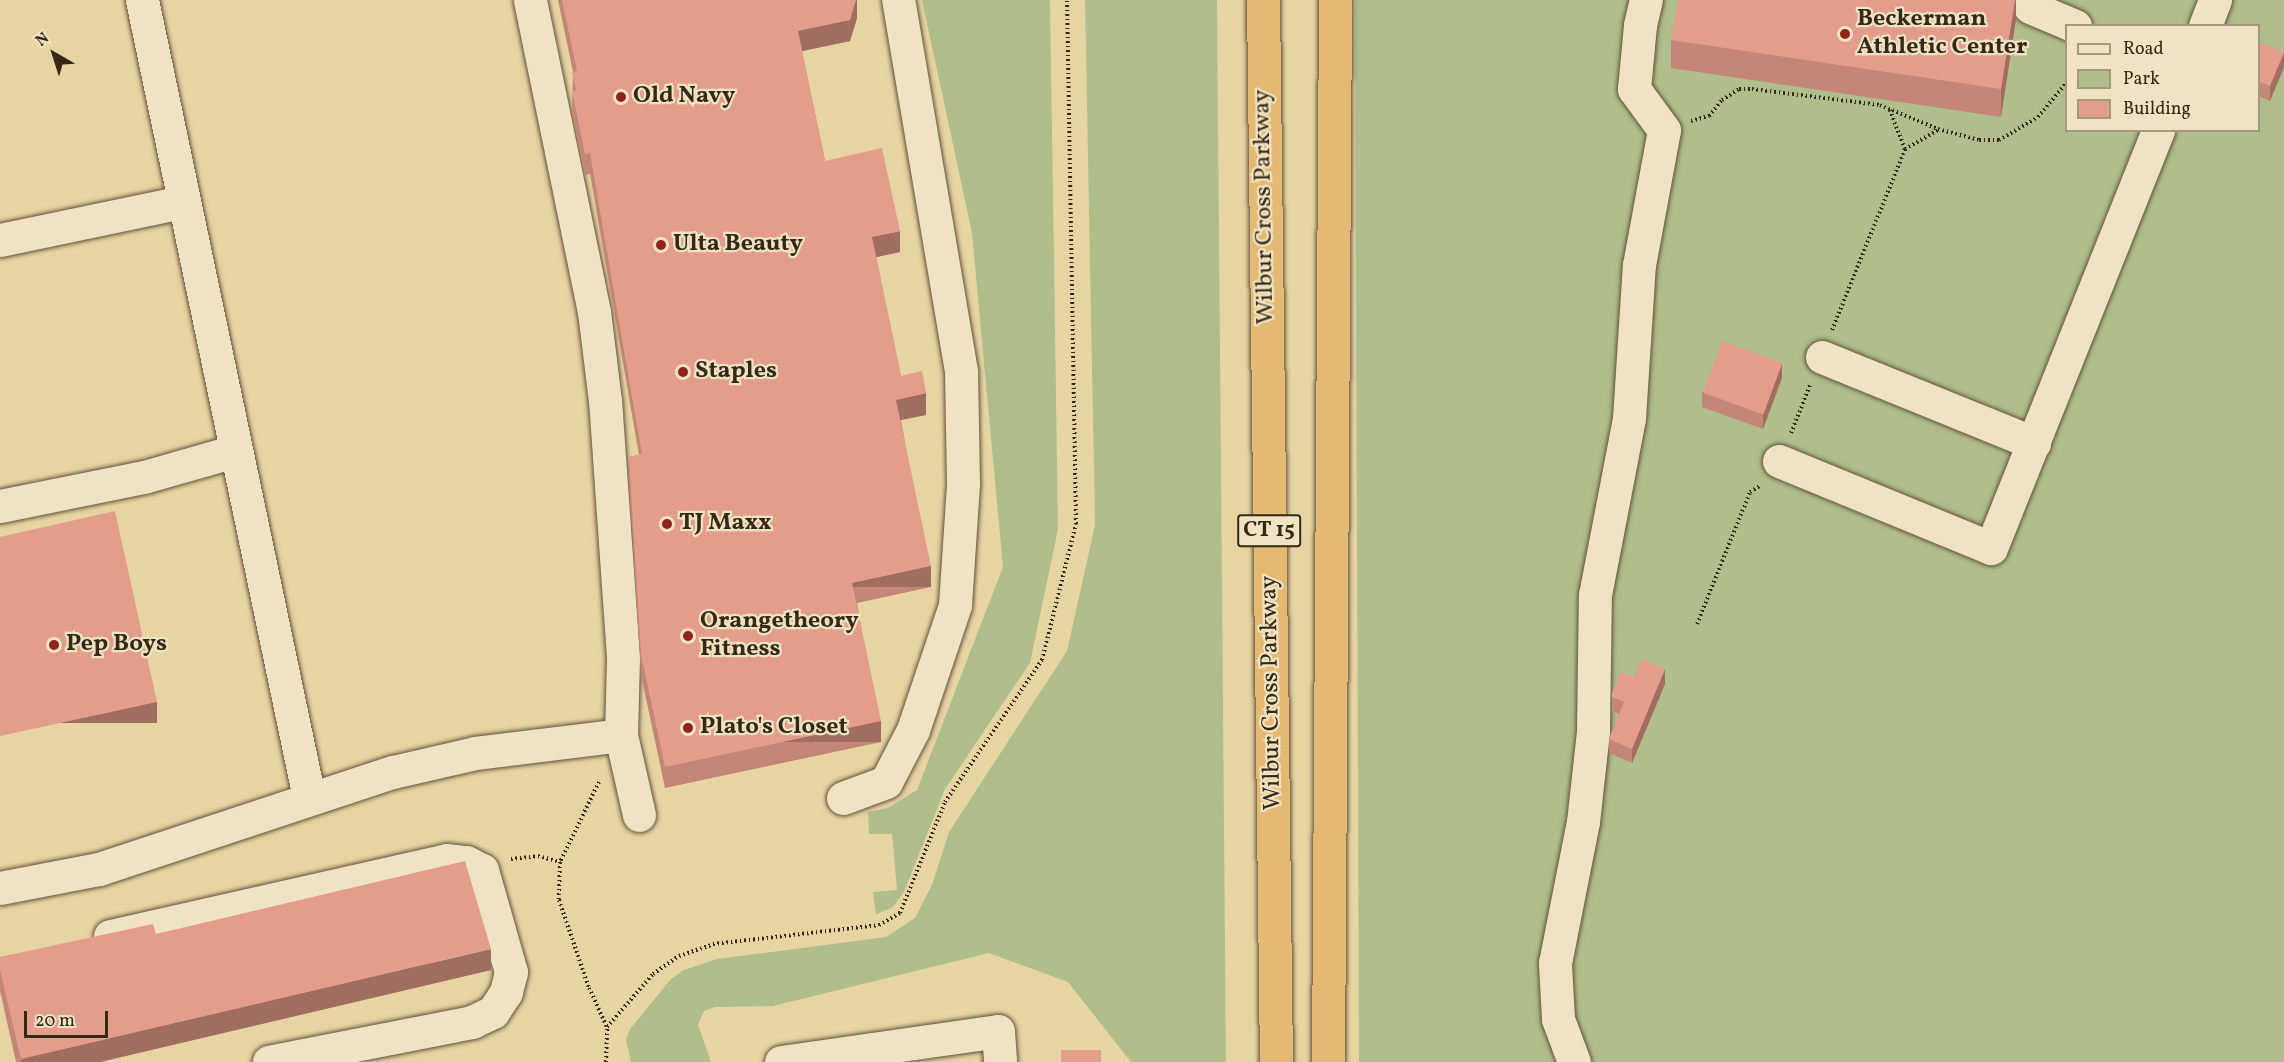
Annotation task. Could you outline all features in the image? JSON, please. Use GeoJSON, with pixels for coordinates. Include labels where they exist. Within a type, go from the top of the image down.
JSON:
{"type":"FeatureCollection","features":[{"type":"Feature","properties":{"kind":"highway","name":"Wilbur Cross Parkway"},"geometry":{"type":"LineString","coordinates":[[1263,0],[1276,1062]]}},
{"type":"Feature","properties":{"kind":"highway","name":"CT 15"},"geometry":{"type":"LineString","coordinates":[[1328,1062],[1335,0]]}},
{"type":"Feature","properties":{"kind":"lane"},"geometry":{"type":"LineString","coordinates":[[142,0],[182,202],[309,798]]}},
{"type":"Feature","properties":{"kind":"lane"},"geometry":{"type":"LineString","coordinates":[[530,0],[599,356],[610,447],[622,657],[621,735],[639,815]]}},
{"type":"Feature","properties":{"kind":"lane"},"geometry":{"type":"LineString","coordinates":[[843,798],[886,782],[913,730],[955,605],[963,483],[962,371],[898,0]]}},
{"type":"Feature","properties":{"kind":"lane"},"geometry":{"type":"LineString","coordinates":[[1574,1062],[1558,1019],[1555,963],[1583,822],[1593,731],[1595,595],[1629,418],[1639,265],[1664,130],[1634,89],[1640,25],[1646,0]]}},
{"type":"Feature","properties":{"kind":"lane"},"geometry":{"type":"LineString","coordinates":[[2206,24],[2215,0]]}},
{"type":"Feature","properties":{"kind":"lane"},"geometry":{"type":"LineString","coordinates":[[2030,8],[2070,24]]}},
{"type":"Feature","properties":{"kind":"lane"},"geometry":{"type":"LineString","coordinates":[[1779,461],[1991,548],[2157,132]]}},
{"type":"Feature","properties":{"kind":"lane"},"geometry":{"type":"LineString","coordinates":[[0,240],[45,228],[182,202]]}},
{"type":"Feature","properties":{"kind":"lane"},"geometry":{"type":"LineString","coordinates":[[0,259],[45,228]]}},
{"type":"Feature","properties":{"kind":"lane"},"geometry":{"type":"LineString","coordinates":[[1822,357],[2034,443]]}},
{"type":"Feature","properties":{"kind":"lane"},"geometry":{"type":"LineString","coordinates":[[0,506],[144,477],[235,451]]}},
{"type":"Feature","properties":{"kind":"lane"},"geometry":{"type":"LineString","coordinates":[[0,888],[99,869],[393,772],[475,753],[621,735]]}},
{"type":"Feature","properties":{"kind":"lane"},"geometry":{"type":"LineString","coordinates":[[80,943],[446,860],[466,862],[482,870],[511,972],[506,992],[493,1012],[472,1022],[269,1062]]}},
{"type":"Feature","properties":{"kind":"lane"},"geometry":{"type":"LineString","coordinates":[[781,1062],[998,1031],[1000,1062]]}},
{"type":"Feature","properties":{"kind":"path"},"geometry":{"type":"LineString","coordinates":[[1664,130],[1709,116],[1722,100],[1739,89],[1888,108],[1938,129],[1979,140],[1999,140],[2038,117],[2065,85]]}},
{"type":"Feature","properties":{"kind":"path"},"geometry":{"type":"LineString","coordinates":[[1888,108],[1905,148]]}},
{"type":"Feature","properties":{"kind":"path"},"geometry":{"type":"LineString","coordinates":[[1697,624],[1750,492],[1764,483],[1779,461],[1905,148],[1938,129]]}},
{"type":"Feature","properties":{"kind":"path"},"geometry":{"type":"LineString","coordinates":[[601,778],[560,862],[559,900],[589,988],[607,1027],[606,1062]]}},
{"type":"Feature","properties":{"kind":"path"},"geometry":{"type":"LineString","coordinates":[[482,870],[506,860],[538,856],[560,862]]}},
{"type":"Feature","properties":{"kind":"green space"},"geometry":{"type":"Polygon","coordinates":[[[922,0],[1050,0],[1058,529],[1030,663],[945,789],[904,892],[892,908],[876,914],[873,892],[897,890],[892,834],[869,834],[868,812],[888,808],[917,790],[1003,567],[972,233],[922,0]]]}},
{"type":"Feature","properties":{"kind":"green space"},"geometry":{"type":"Polygon","coordinates":[[[1085,0],[1217,0],[1226,1062],[1131,1062],[1068,982],[989,953],[773,1006],[715,1007],[704,1011],[698,1025],[711,1062],[631,1062],[626,1040],[630,1029],[671,979],[684,970],[717,959],[886,937],[915,918],[932,885],[949,832],[1067,651],[1095,525],[1085,0]]]}},
{"type":"Feature","properties":{"kind":"green space","name":"Beckerman Athletic Center"},"geometry":{"type":"Polygon","coordinates":[[[1355,0],[2284,0],[2284,1062],[1359,1062],[1355,0]]]}},
{"type":"Feature","properties":{"kind":"building"},"geometry":{"type":"Polygon","coordinates":[[[562,0],[856,0],[850,20],[798,31],[825,161],[882,148],[900,231],[872,237],[901,376],[922,371],[926,393],[896,400],[931,566],[852,583],[881,721],[665,767],[641,654],[629,457],[642,454],[590,153],[585,154],[572,91],[576,90],[572,72],[577,71],[562,0]]]}},
{"type":"Feature","properties":{"kind":"building","name":"Beckerman Athletic Center"},"geometry":{"type":"Polygon","coordinates":[[[1678,0],[2015,0],[2001,89],[1671,40],[1678,0]]]}},
{"type":"Feature","properties":{"kind":"building"},"geometry":{"type":"Polygon","coordinates":[[[2260,42],[2284,52],[2270,86],[2260,82],[2260,42]]]}},
{"type":"Feature","properties":{"kind":"building"},"geometry":{"type":"Polygon","coordinates":[[[1722,341],[1782,363],[1763,415],[1703,393],[1722,341]]]}},
{"type":"Feature","properties":{"kind":"building"},"geometry":{"type":"Polygon","coordinates":[[[115,511],[157,702],[0,736],[0,537],[115,511]]]}},
{"type":"Feature","properties":{"kind":"building"},"geometry":{"type":"Polygon","coordinates":[[[1642,659],[1665,669],[1632,749],[1609,739],[1624,702],[1612,697],[1612,693],[1621,672],[1634,677],[1642,659]]]}},
{"type":"Feature","properties":{"kind":"building"},"geometry":{"type":"Polygon","coordinates":[[[465,861],[491,949],[21,1059],[0,970],[0,957],[153,924],[156,934],[465,861]]]}},
{"type":"Feature","properties":{"kind":"building"},"geometry":{"type":"Polygon","coordinates":[[[1061,1050],[1101,1050],[1101,1062],[1061,1062],[1061,1050]]]}},
{"type":"Feature","properties":{"kind":"place","name":"Beckerman Athletic Center"},"geometry":{"type":"Point","coordinates":[1845,34]}},
{"type":"Feature","properties":{"kind":"place","name":"Old Navy"},"geometry":{"type":"Point","coordinates":[621,97]}},
{"type":"Feature","properties":{"kind":"place","name":"Ulta Beauty"},"geometry":{"type":"Point","coordinates":[661,245]}},
{"type":"Feature","properties":{"kind":"place","name":"Staples"},"geometry":{"type":"Point","coordinates":[683,372]}},
{"type":"Feature","properties":{"kind":"place","name":"TJ Maxx"},"geometry":{"type":"Point","coordinates":[667,524]}},
{"type":"Feature","properties":{"kind":"place","name":"Orangetheory Fitness"},"geometry":{"type":"Point","coordinates":[688,636]}},
{"type":"Feature","properties":{"kind":"place","name":"Pep Boys"},"geometry":{"type":"Point","coordinates":[54,645]}},
{"type":"Feature","properties":{"kind":"place","name":"Plato's Closet"},"geometry":{"type":"Point","coordinates":[688,728]}}]}
